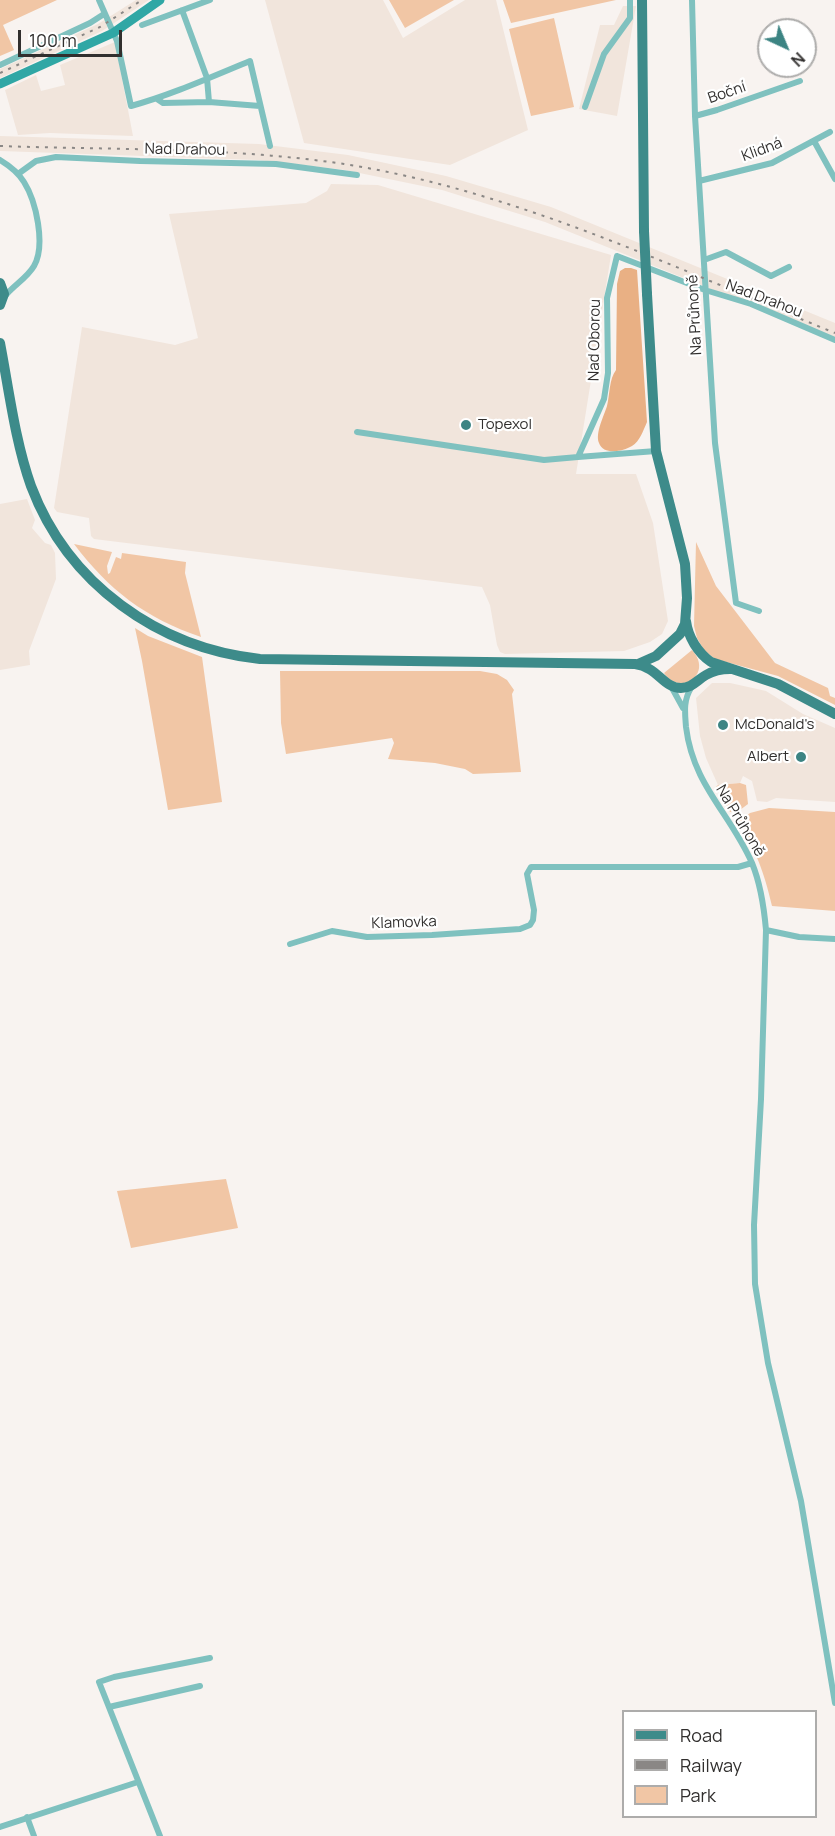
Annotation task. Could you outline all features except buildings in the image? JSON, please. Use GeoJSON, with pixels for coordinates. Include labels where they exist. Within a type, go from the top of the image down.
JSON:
{"type":"FeatureCollection","features":[{"type":"Feature","properties":{"kind":"main road"},"geometry":{"type":"LineString","coordinates":[[0,343],[24,464],[48,521],[68,553],[99,588],[135,616],[161,631],[205,649],[260,659],[635,664],[651,660],[680,634],[685,618],[687,587],[685,564],[656,451],[644,231],[642,0]]}},
{"type":"Feature","properties":{"kind":"main road"},"geometry":{"type":"LineString","coordinates":[[0,282],[4,290],[1,304]]}},
{"type":"Feature","properties":{"kind":"main road"},"geometry":{"type":"LineString","coordinates":[[685,618],[689,635],[699,651],[704,668],[696,683]]}},
{"type":"Feature","properties":{"kind":"main road"},"geometry":{"type":"LineString","coordinates":[[671,644],[684,642],[711,662],[778,684],[835,714]]}},
{"type":"Feature","properties":{"kind":"main road"},"geometry":{"type":"LineString","coordinates":[[661,652],[657,664],[661,677]]}},
{"type":"Feature","properties":{"kind":"main road"},"geometry":{"type":"LineString","coordinates":[[635,664],[651,669],[670,686],[682,688],[716,671],[730,669]]}},
{"type":"Feature","properties":{"kind":"street"},"geometry":{"type":"LineString","coordinates":[[99,0],[117,41],[131,106],[157,99],[250,61],[270,146]]}},
{"type":"Feature","properties":{"kind":"street"},"geometry":{"type":"LineString","coordinates":[[0,84],[113,33],[160,0]]}},
{"type":"Feature","properties":{"kind":"street"},"geometry":{"type":"LineString","coordinates":[[142,25],[209,0]]}},
{"type":"Feature","properties":{"kind":"street"},"geometry":{"type":"LineString","coordinates":[[585,107],[604,54],[630,18],[630,0]]}},
{"type":"Feature","properties":{"kind":"street","name":"Na Průhoně"},"geometry":{"type":"LineString","coordinates":[[692,0],[695,116],[715,443],[736,603],[759,611]]}},
{"type":"Feature","properties":{"kind":"street"},"geometry":{"type":"LineString","coordinates":[[182,10],[207,78],[209,102]]}},
{"type":"Feature","properties":{"kind":"street"},"geometry":{"type":"LineString","coordinates":[[0,65],[90,23],[104,14]]}},
{"type":"Feature","properties":{"kind":"street","name":"Boční"},"geometry":{"type":"LineString","coordinates":[[695,116],[800,81]]}},
{"type":"Feature","properties":{"kind":"street"},"geometry":{"type":"LineString","coordinates":[[157,99],[164,103],[209,102],[260,106]]}},
{"type":"Feature","properties":{"kind":"street","name":"Klidná"},"geometry":{"type":"LineString","coordinates":[[699,182],[772,163],[830,132]]}},
{"type":"Feature","properties":{"kind":"street"},"geometry":{"type":"LineString","coordinates":[[814,141],[835,179]]}},
{"type":"Feature","properties":{"kind":"street","name":"Nad Drahou"},"geometry":{"type":"LineString","coordinates":[[18,174],[36,161],[56,157],[276,164],[357,175]]}},
{"type":"Feature","properties":{"kind":"street"},"geometry":{"type":"LineString","coordinates":[[0,160],[18,174],[31,196],[40,243],[34,266],[1,304]]}},
{"type":"Feature","properties":{"kind":"street"},"geometry":{"type":"LineString","coordinates":[[704,260],[726,252],[771,276],[789,267]]}},
{"type":"Feature","properties":{"kind":"street","name":"Nad Drahou"},"geometry":{"type":"LineString","coordinates":[[617,256],[705,290],[751,304],[835,340]]}},
{"type":"Feature","properties":{"kind":"street","name":"Nad Oborou"},"geometry":{"type":"LineString","coordinates":[[578,457],[604,399],[608,373],[607,297],[617,256]]}},
{"type":"Feature","properties":{"kind":"street"},"geometry":{"type":"LineString","coordinates":[[0,282],[9,284],[20,281]]}},
{"type":"Feature","properties":{"kind":"street"},"geometry":{"type":"LineString","coordinates":[[357,432],[544,460],[656,451]]}},
{"type":"Feature","properties":{"kind":"street","name":"Na Průhoně"},"geometry":{"type":"LineString","coordinates":[[684,711],[685,700],[696,683]]}},
{"type":"Feature","properties":{"kind":"street","name":"Na Průhoně"},"geometry":{"type":"LineString","coordinates":[[670,686],[679,697],[684,711],[695,766],[709,794],[752,862],[762,892],[766,930],[761,1099],[754,1225],[756,1293],[768,1363],[801,1501],[835,1702]]}},
{"type":"Feature","properties":{"kind":"street","name":"Klamovka"},"geometry":{"type":"LineString","coordinates":[[290,944],[332,931],[363,937],[520,929],[530,925],[534,915],[527,874],[531,867],[738,867],[752,862]]}},
{"type":"Feature","properties":{"kind":"street"},"geometry":{"type":"LineString","coordinates":[[766,930],[799,937],[835,939]]}},
{"type":"Feature","properties":{"kind":"street"},"geometry":{"type":"LineString","coordinates":[[160,1836],[99,1682],[210,1658]]}},
{"type":"Feature","properties":{"kind":"street"},"geometry":{"type":"LineString","coordinates":[[109,1707],[200,1686]]}},
{"type":"Feature","properties":{"kind":"street"},"geometry":{"type":"LineString","coordinates":[[0,1827],[138,1782]]}},
{"type":"Feature","properties":{"kind":"street"},"geometry":{"type":"LineString","coordinates":[[27,1817],[34,1836]]}},
{"type":"Feature","properties":{"kind":"shaded area"},"geometry":{"type":"Polygon","coordinates":[[[136,0],[149,0],[102,31],[0,78],[0,69],[98,24],[136,0]]]}},
{"type":"Feature","properties":{"kind":"shaded area"},"geometry":{"type":"Polygon","coordinates":[[[265,0],[383,0],[403,38],[465,0],[496,0],[528,130],[450,165],[304,143],[265,0]]]}},
{"type":"Feature","properties":{"kind":"shaded area"},"geometry":{"type":"Polygon","coordinates":[[[623,6],[636,6],[617,116],[579,109],[600,25],[614,25],[623,6]]]}},
{"type":"Feature","properties":{"kind":"shaded area"},"geometry":{"type":"Polygon","coordinates":[[[115,42],[133,136],[50,133],[18,135],[5,90],[36,75],[41,91],[65,85],[60,65],[115,42]]]}},
{"type":"Feature","properties":{"kind":"shaded area"},"geometry":{"type":"Polygon","coordinates":[[[0,136],[259,144],[348,155],[446,176],[551,207],[835,323],[835,339],[545,222],[442,190],[345,170],[258,160],[0,151],[0,136]]]}},
{"type":"Feature","properties":{"kind":"shaded area"},"geometry":{"type":"Polygon","coordinates":[[[331,184],[378,185],[611,255],[576,474],[636,474],[653,523],[668,621],[662,634],[650,642],[624,651],[505,654],[500,652],[497,645],[490,605],[482,587],[94,539],[91,536],[89,518],[57,512],[54,508],[82,327],[175,345],[198,338],[169,214],[306,203],[327,191],[331,184]]]}},
{"type":"Feature","properties":{"kind":"shaded area"},"geometry":{"type":"Polygon","coordinates":[[[625,268],[637,270],[647,422],[635,444],[623,450],[609,451],[601,447],[598,434],[616,370],[617,284],[620,271],[625,268]]]}},
{"type":"Feature","properties":{"kind":"shaded area"},"geometry":{"type":"Polygon","coordinates":[[[27,499],[35,520],[32,528],[45,543],[51,545],[55,553],[56,579],[29,651],[30,665],[0,670],[0,504],[27,499]]]}},
{"type":"Feature","properties":{"kind":"shaded area"},"geometry":{"type":"Polygon","coordinates":[[[712,683],[730,683],[766,691],[803,714],[835,728],[835,802],[776,798],[767,802],[757,801],[752,781],[743,776],[740,783],[718,785],[706,758],[700,736],[696,698],[712,683]]]}},
{"type":"Feature","properties":{"kind":"green space"},"geometry":{"type":"Polygon","coordinates":[[[0,0],[57,0],[3,25],[14,50],[0,56],[0,0]]]}},
{"type":"Feature","properties":{"kind":"green space"},"geometry":{"type":"Polygon","coordinates":[[[389,0],[454,0],[405,28],[389,0]]]}},
{"type":"Feature","properties":{"kind":"green space"},"geometry":{"type":"Polygon","coordinates":[[[503,0],[616,0],[511,23],[503,0]]]}},
{"type":"Feature","properties":{"kind":"green space"},"geometry":{"type":"Polygon","coordinates":[[[554,18],[574,107],[531,116],[509,29],[554,18]]]}},
{"type":"Feature","properties":{"kind":"green space"},"geometry":{"type":"Polygon","coordinates":[[[696,542],[716,586],[775,663],[828,688],[830,696],[835,698],[835,705],[778,676],[715,659],[704,650],[697,638],[694,626],[696,542]]]}},
{"type":"Feature","properties":{"kind":"green space"},"geometry":{"type":"Polygon","coordinates":[[[74,544],[112,552],[107,566],[108,574],[116,557],[121,559],[122,553],[186,562],[185,573],[201,637],[162,621],[130,601],[101,575],[74,544]]]}},
{"type":"Feature","properties":{"kind":"green space"},"geometry":{"type":"Polygon","coordinates":[[[135,628],[148,636],[202,657],[222,802],[168,810],[135,628]]]}},
{"type":"Feature","properties":{"kind":"green space"},"geometry":{"type":"Polygon","coordinates":[[[692,650],[698,659],[697,674],[686,683],[671,680],[664,673],[692,650]]]}},
{"type":"Feature","properties":{"kind":"green space"},"geometry":{"type":"Polygon","coordinates":[[[280,671],[480,671],[497,674],[507,680],[514,690],[512,694],[521,772],[473,774],[465,769],[435,763],[388,759],[394,743],[392,738],[286,754],[281,723],[280,671]]]}},
{"type":"Feature","properties":{"kind":"green space"},"geometry":{"type":"Polygon","coordinates":[[[740,783],[746,785],[748,804],[740,810],[730,812],[716,787],[740,783]]]}},
{"type":"Feature","properties":{"kind":"green space"},"geometry":{"type":"Polygon","coordinates":[[[769,808],[835,812],[835,911],[772,906],[759,862],[739,821],[750,813],[769,808]]]}},
{"type":"Feature","properties":{"kind":"green space"},"geometry":{"type":"Polygon","coordinates":[[[226,1179],[238,1228],[131,1248],[117,1191],[226,1179]]]}},
{"type":"Feature","properties":{"kind":"railway"},"geometry":{"type":"LineString","coordinates":[[0,73],[100,27],[142,0]]}},
{"type":"Feature","properties":{"kind":"railway"},"geometry":{"type":"LineString","coordinates":[[0,146],[172,150],[258,155],[344,164],[408,176],[533,212],[594,234],[835,333]]}},
{"type":"Feature","properties":{"kind":"place","name":"Topexol"},"geometry":{"type":"Point","coordinates":[466,425]}},
{"type":"Feature","properties":{"kind":"place","name":"McDonald's"},"geometry":{"type":"Point","coordinates":[723,725]}},
{"type":"Feature","properties":{"kind":"place","name":"Albert"},"geometry":{"type":"Point","coordinates":[801,757]}}]}
